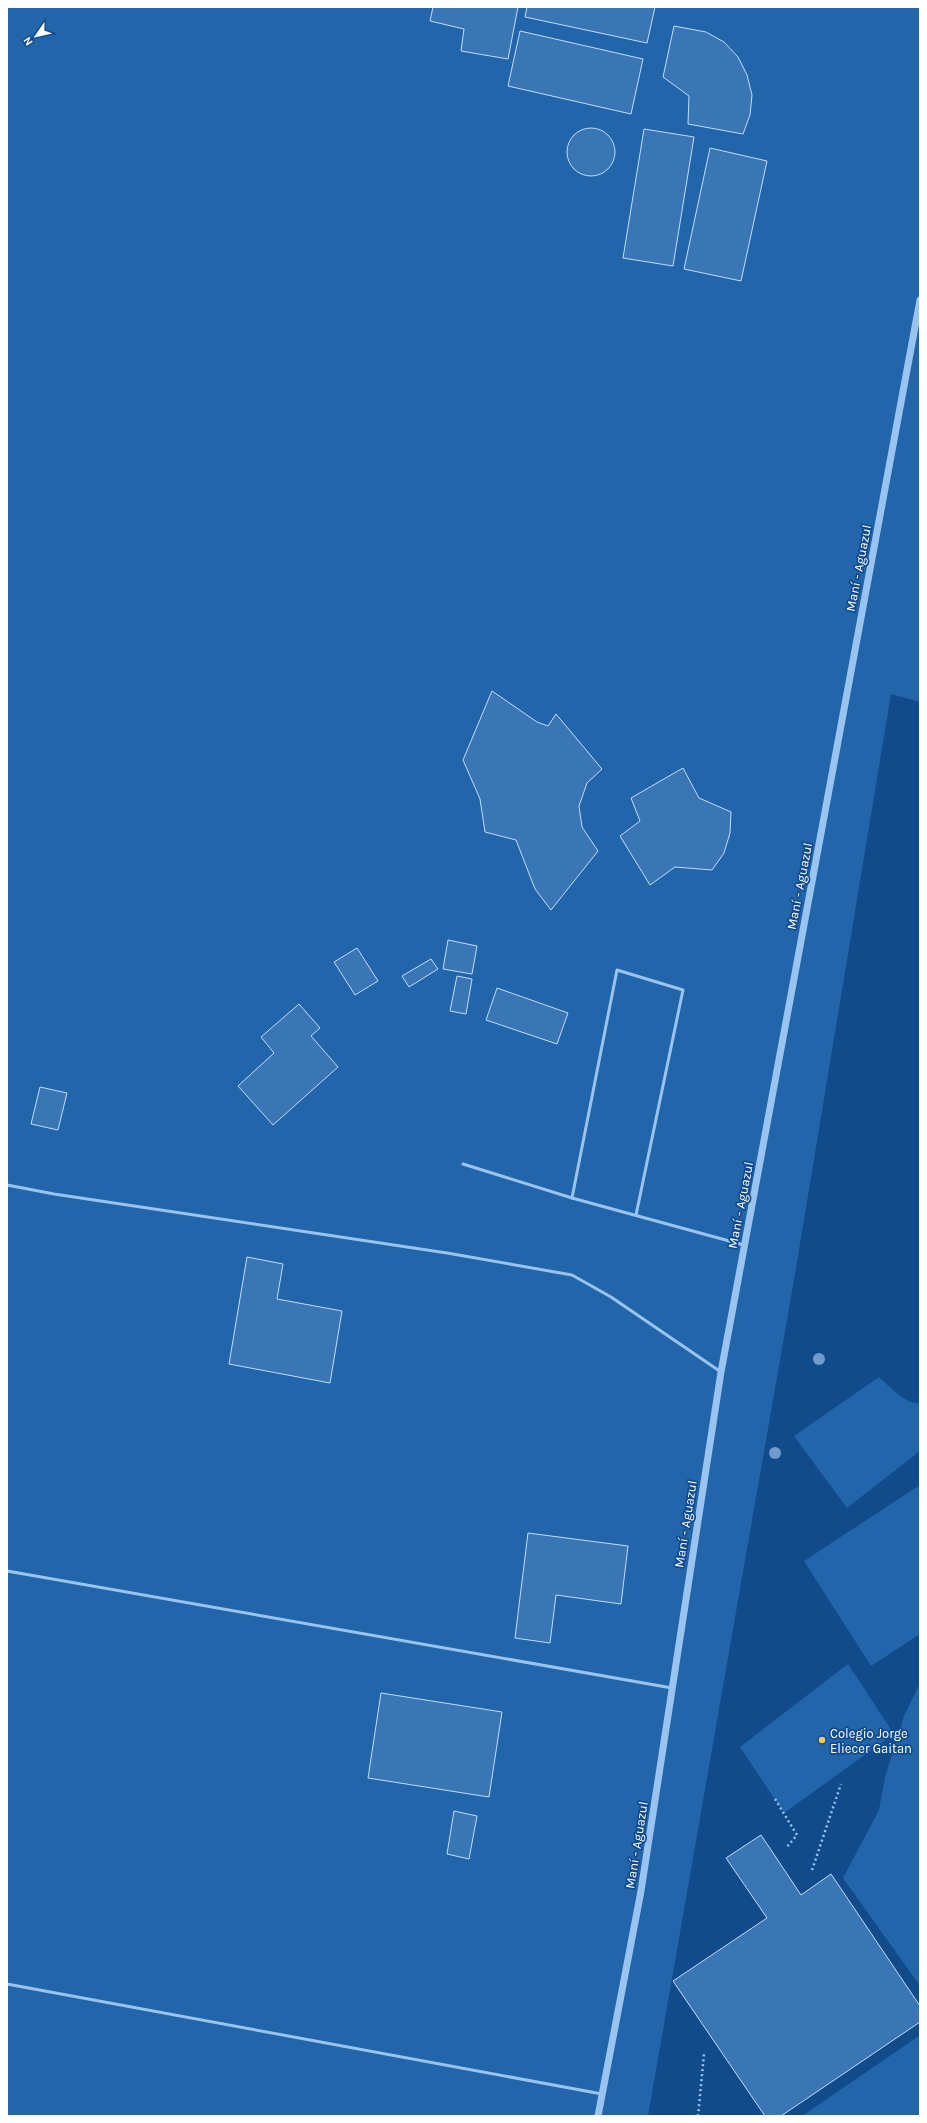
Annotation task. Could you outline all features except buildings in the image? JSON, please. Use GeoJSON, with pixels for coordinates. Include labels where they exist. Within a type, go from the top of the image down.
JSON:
{"type":"FeatureCollection","features":[{"type":"Feature","properties":{"kind":"street","name":"Maní - Aguazul"},"geometry":{"type":"LineString","coordinates":[[598,2116],[641,1891],[721,1372],[920,300]]}},
{"type":"Feature","properties":{"kind":"lane"},"geometry":{"type":"LineString","coordinates":[[572,1198],[617,970],[683,990],[636,1215]]}},
{"type":"Feature","properties":{"kind":"lane"},"geometry":{"type":"LineString","coordinates":[[464,1164],[572,1198],[744,1245]]}},
{"type":"Feature","properties":{"kind":"lane"},"geometry":{"type":"LineString","coordinates":[[7,1185],[54,1194],[447,1253],[572,1275],[611,1297],[721,1372]]}},
{"type":"Feature","properties":{"kind":"lane"},"geometry":{"type":"LineString","coordinates":[[7,1571],[672,1688]]}},
{"type":"Feature","properties":{"kind":"lane"},"geometry":{"type":"LineString","coordinates":[[7,1984],[602,2094]]}},
{"type":"Feature","properties":{"kind":"path"},"geometry":{"type":"LineString","coordinates":[[812,1870],[841,1784]]}},
{"type":"Feature","properties":{"kind":"path"},"geometry":{"type":"LineString","coordinates":[[774,1799],[796,1835],[786,1848]]}},
{"type":"Feature","properties":{"kind":"path"},"geometry":{"type":"LineString","coordinates":[[698,2116],[704,2054]]}},
{"type":"Feature","properties":{"kind":"shaded area"},"geometry":{"type":"Polygon","coordinates":[[[7,7],[920,7],[920,702],[891,694],[795,1274],[648,2116],[7,2116],[7,7]]]}},
{"type":"Feature","properties":{"kind":"shaded area"},"geometry":{"type":"Polygon","coordinates":[[[879,1377],[904,1398],[915,1403],[920,1403],[920,1451],[847,1508],[794,1436],[879,1377]]]}},
{"type":"Feature","properties":{"kind":"shaded area"},"geometry":{"type":"Polygon","coordinates":[[[920,1485],[920,1634],[871,1666],[804,1561],[920,1485]]]}},
{"type":"Feature","properties":{"kind":"shaded area"},"geometry":{"type":"Polygon","coordinates":[[[848,1664],[894,1734],[784,1813],[740,1747],[848,1664]]]}},
{"type":"Feature","properties":{"kind":"shaded area"},"geometry":{"type":"Polygon","coordinates":[[[920,1683],[920,1986],[843,1878],[879,1810],[885,1777],[904,1716],[920,1683]]]}},
{"type":"Feature","properties":{"kind":"shaded area"},"geometry":{"type":"Polygon","coordinates":[[[919,2036],[920,2116],[802,2116],[919,2036]]]}},
{"type":"Feature","properties":{"kind":"place","name":"Colegio Jorge Eliecer Gaitan"},"geometry":{"type":"Point","coordinates":[822,1740]}}]}
